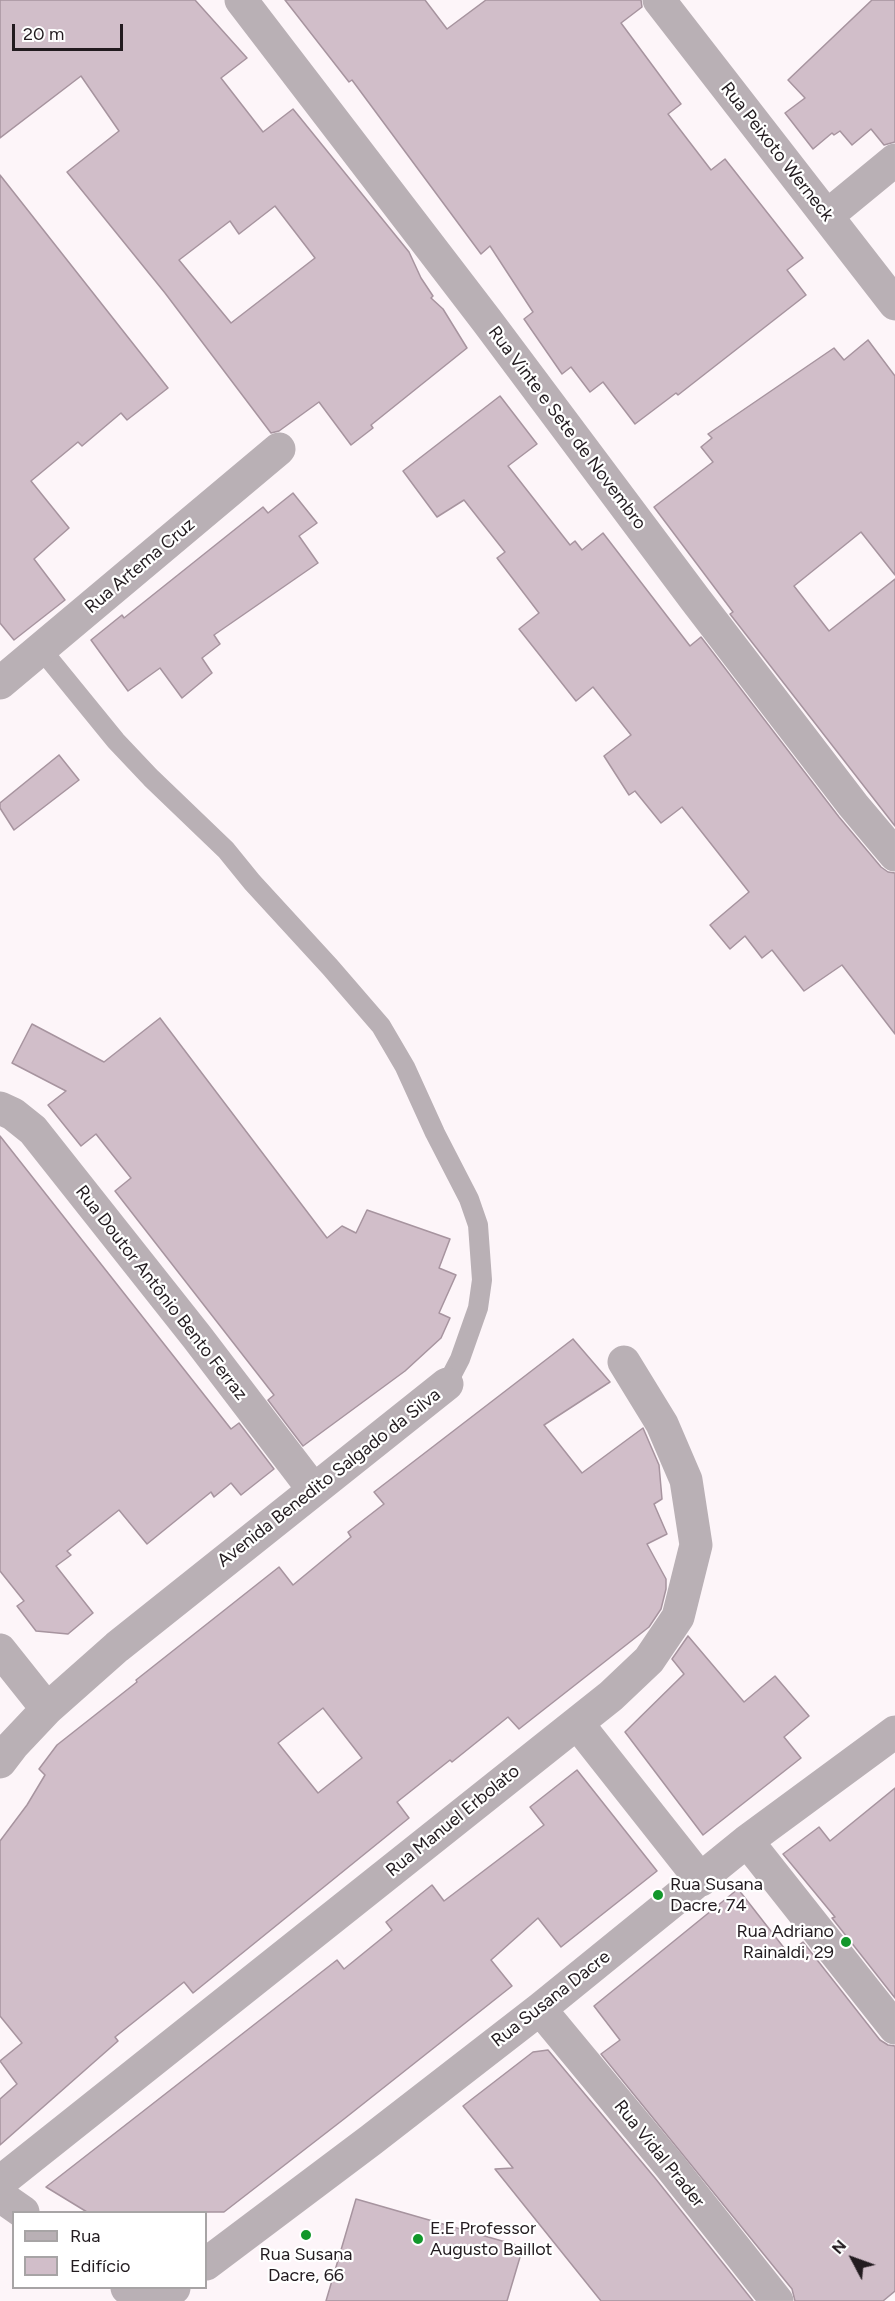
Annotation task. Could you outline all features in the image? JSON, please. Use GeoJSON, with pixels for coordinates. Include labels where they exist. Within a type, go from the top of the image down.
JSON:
{"type":"FeatureCollection","features":[{"type":"Feature","properties":{"kind":"street","name":"Rua Vinte e Sete de Novembro"},"geometry":{"type":"LineString","coordinates":[[242,0],[487,321],[694,599],[853,805],[895,855]]}},
{"type":"Feature","properties":{"kind":"street","name":"Rua Peixoto Werneck"},"geometry":{"type":"LineString","coordinates":[[659,0],[895,304]]}},
{"type":"Feature","properties":{"kind":"street"},"geometry":{"type":"LineString","coordinates":[[827,216],[895,160]]}},
{"type":"Feature","properties":{"kind":"street","name":"Rua Artema Cruz"},"geometry":{"type":"LineString","coordinates":[[0,682],[279,449]]}},
{"type":"Feature","properties":{"kind":"street","name":"Rua Doutor Antônio Bento Ferraz"},"geometry":{"type":"LineString","coordinates":[[0,1108],[13,1114],[33,1130],[197,1337],[313,1489]]}},
{"type":"Feature","properties":{"kind":"street","name":"Rua Manuel Erbolato"},"geometry":{"type":"LineString","coordinates":[[0,2182],[611,1696],[649,1660],[678,1617],[696,1545],[686,1480],[662,1424],[624,1362]]}},
{"type":"Feature","properties":{"kind":"street","name":"Avenida Benedito Salgado da Silva"},"geometry":{"type":"LineString","coordinates":[[0,1762],[47,1709],[117,1647],[447,1384]]}},
{"type":"Feature","properties":{"kind":"street"},"geometry":{"type":"LineString","coordinates":[[0,1650],[47,1709]]}},
{"type":"Feature","properties":{"kind":"street"},"geometry":{"type":"LineString","coordinates":[[577,1723],[701,1880]]}},
{"type":"Feature","properties":{"kind":"street","name":"Rua Susana Dacre"},"geometry":{"type":"LineString","coordinates":[[207,2263],[540,2009],[747,1841],[895,1732]]}},
{"type":"Feature","properties":{"kind":"street"},"geometry":{"type":"LineString","coordinates":[[747,1841],[895,2028]]}},
{"type":"Feature","properties":{"kind":"street","name":"Rua Vidal Prader"},"geometry":{"type":"LineString","coordinates":[[540,2009],[670,2166],[777,2301]]}},
{"type":"Feature","properties":{"kind":"street"},"geometry":{"type":"LineString","coordinates":[[0,2196],[22,2211]]}},
{"type":"Feature","properties":{"kind":"street"},"geometry":{"type":"LineString","coordinates":[[129,2289],[146,2301]]}},
{"type":"Feature","properties":{"kind":"street"},"geometry":{"type":"LineString","coordinates":[[156,2301],[173,2289]]}},
{"type":"Feature","properties":{"kind":"lane","name":"Avenida Benedito Salgado da Silva"},"geometry":{"type":"LineString","coordinates":[[41,649],[116,741],[226,850],[252,882],[330,967],[381,1026],[405,1067],[469,1199],[478,1225],[482,1280],[477,1308],[460,1359],[447,1384]]}},
{"type":"Feature","properties":{"kind":"building"},"geometry":{"type":"Polygon","coordinates":[[[0,0],[195,0],[247,58],[221,78],[263,132],[293,109],[409,252],[421,278],[433,296],[431,298],[443,309],[467,348],[371,425],[373,428],[351,445],[319,402],[279,431],[271,433],[165,293],[67,172],[119,131],[81,76],[0,138],[0,0]],[[275,206],[239,234],[230,221],[179,260],[231,323],[315,258],[275,206]]]}},
{"type":"Feature","properties":{"kind":"building"},"geometry":{"type":"Polygon","coordinates":[[[285,0],[425,0],[447,29],[486,0],[641,0],[642,7],[621,23],[681,104],[668,114],[711,170],[725,159],[803,258],[787,270],[806,295],[678,395],[676,393],[635,424],[603,382],[590,392],[571,367],[562,374],[524,319],[533,312],[490,246],[481,254],[352,80],[349,82],[285,0]]]}},
{"type":"Feature","properties":{"kind":"building"},"geometry":{"type":"Polygon","coordinates":[[[872,0],[895,0],[895,142],[884,145],[871,129],[852,145],[840,131],[834,135],[832,133],[813,149],[785,113],[805,98],[788,80],[872,0]]]}},
{"type":"Feature","properties":{"kind":"building"},"geometry":{"type":"Polygon","coordinates":[[[0,175],[168,388],[127,420],[121,413],[82,446],[78,442],[31,481],[69,528],[34,559],[65,600],[14,640],[0,623],[0,175]]]}},
{"type":"Feature","properties":{"kind":"building"},"geometry":{"type":"Polygon","coordinates":[[[868,340],[895,376],[895,575],[861,532],[794,586],[829,631],[895,579],[895,826],[730,614],[733,612],[654,507],[713,462],[701,447],[712,438],[708,434],[834,348],[844,360],[868,340]]]}},
{"type":"Feature","properties":{"kind":"building"},"geometry":{"type":"Polygon","coordinates":[[[500,396],[537,444],[508,466],[570,545],[575,541],[582,550],[603,533],[690,646],[701,637],[839,817],[881,867],[888,872],[895,873],[895,1034],[842,965],[804,991],[772,950],[762,958],[745,936],[730,949],[710,925],[749,892],[682,807],[661,823],[635,791],[629,795],[604,756],[631,735],[593,687],[576,701],[519,629],[539,613],[497,558],[505,552],[464,500],[437,517],[403,471],[500,396]]]}},
{"type":"Feature","properties":{"kind":"building"},"geometry":{"type":"Polygon","coordinates":[[[293,493],[317,523],[299,536],[318,563],[214,635],[220,644],[202,658],[212,673],[182,698],[160,668],[128,691],[91,640],[122,615],[124,618],[263,507],[268,513],[293,493]]]}},
{"type":"Feature","properties":{"kind":"building"},"geometry":{"type":"Polygon","coordinates":[[[59,755],[79,780],[14,830],[0,808],[0,803],[59,755]]]}},
{"type":"Feature","properties":{"kind":"building"},"geometry":{"type":"Polygon","coordinates":[[[160,1018],[327,1238],[342,1226],[356,1233],[367,1210],[450,1239],[439,1268],[456,1275],[439,1313],[450,1318],[441,1338],[405,1371],[303,1446],[268,1400],[274,1395],[115,1191],[131,1178],[96,1134],[81,1146],[48,1105],[66,1091],[12,1063],[32,1024],[104,1062],[160,1018]]]}},
{"type":"Feature","properties":{"kind":"building"},"geometry":{"type":"Polygon","coordinates":[[[0,1136],[231,1429],[239,1423],[274,1469],[241,1495],[231,1483],[214,1497],[211,1492],[147,1544],[119,1510],[67,1551],[71,1555],[56,1566],[93,1613],[68,1634],[36,1631],[17,1606],[24,1601],[0,1571],[0,1136]]]}},
{"type":"Feature","properties":{"kind":"building"},"geometry":{"type":"Polygon","coordinates":[[[573,1339],[610,1382],[544,1425],[582,1473],[643,1428],[659,1465],[662,1499],[654,1504],[667,1534],[647,1544],[666,1579],[661,1609],[649,1627],[519,1729],[508,1717],[397,1802],[409,1818],[193,1993],[184,1982],[115,2037],[118,2041],[0,2145],[0,2099],[17,2084],[0,2061],[22,2043],[0,2016],[0,1841],[27,1805],[45,1775],[39,1769],[57,1745],[279,1567],[293,1585],[351,1537],[348,1532],[384,1504],[374,1492],[573,1339]],[[323,1708],[278,1743],[318,1793],[362,1758],[323,1708]]]}},
{"type":"Feature","properties":{"kind":"building"},"geometry":{"type":"Polygon","coordinates":[[[688,1636],[744,1702],[775,1676],[809,1716],[784,1737],[801,1758],[703,1835],[625,1732],[684,1674],[672,1659],[688,1636]]]}},
{"type":"Feature","properties":{"kind":"building"},"geometry":{"type":"Polygon","coordinates":[[[577,1770],[657,1871],[561,1947],[538,1918],[491,1960],[512,1986],[224,2212],[85,2211],[46,2187],[337,1960],[344,1969],[392,1930],[386,1922],[432,1885],[444,1901],[544,1825],[530,1807],[577,1770]]]}},
{"type":"Feature","properties":{"kind":"building"},"geometry":{"type":"Polygon","coordinates":[[[895,1788],[895,1998],[832,1918],[835,1917],[783,1854],[819,1827],[830,1841],[895,1788]]]}},
{"type":"Feature","properties":{"kind":"building"},"geometry":{"type":"Polygon","coordinates":[[[738,1889],[788,1953],[803,1942],[880,2040],[895,2046],[895,2291],[883,2301],[795,2301],[792,2289],[601,2054],[620,2040],[594,2006],[738,1889]]]}},
{"type":"Feature","properties":{"kind":"building"},"geometry":{"type":"Polygon","coordinates":[[[548,2050],[655,2178],[753,2301],[601,2301],[495,2169],[513,2168],[463,2106],[533,2052],[548,2050]]]}},
{"type":"Feature","properties":{"kind":"building"},"geometry":{"type":"Polygon","coordinates":[[[356,2199],[523,2247],[507,2301],[326,2301],[356,2199]]]}},
{"type":"Feature","properties":{"kind":"place","name":"Rua Susana Dacre, 74"},"geometry":{"type":"Point","coordinates":[658,1895]}},
{"type":"Feature","properties":{"kind":"place","name":"Rua Adriano Rainaldi, 29"},"geometry":{"type":"Point","coordinates":[846,1942]}},
{"type":"Feature","properties":{"kind":"place","name":"Rua Susana Dacre, 66"},"geometry":{"type":"Point","coordinates":[306,2235]}},
{"type":"Feature","properties":{"kind":"place","name":"E.E Professor Augusto Baillot"},"geometry":{"type":"Point","coordinates":[418,2239]}}]}
